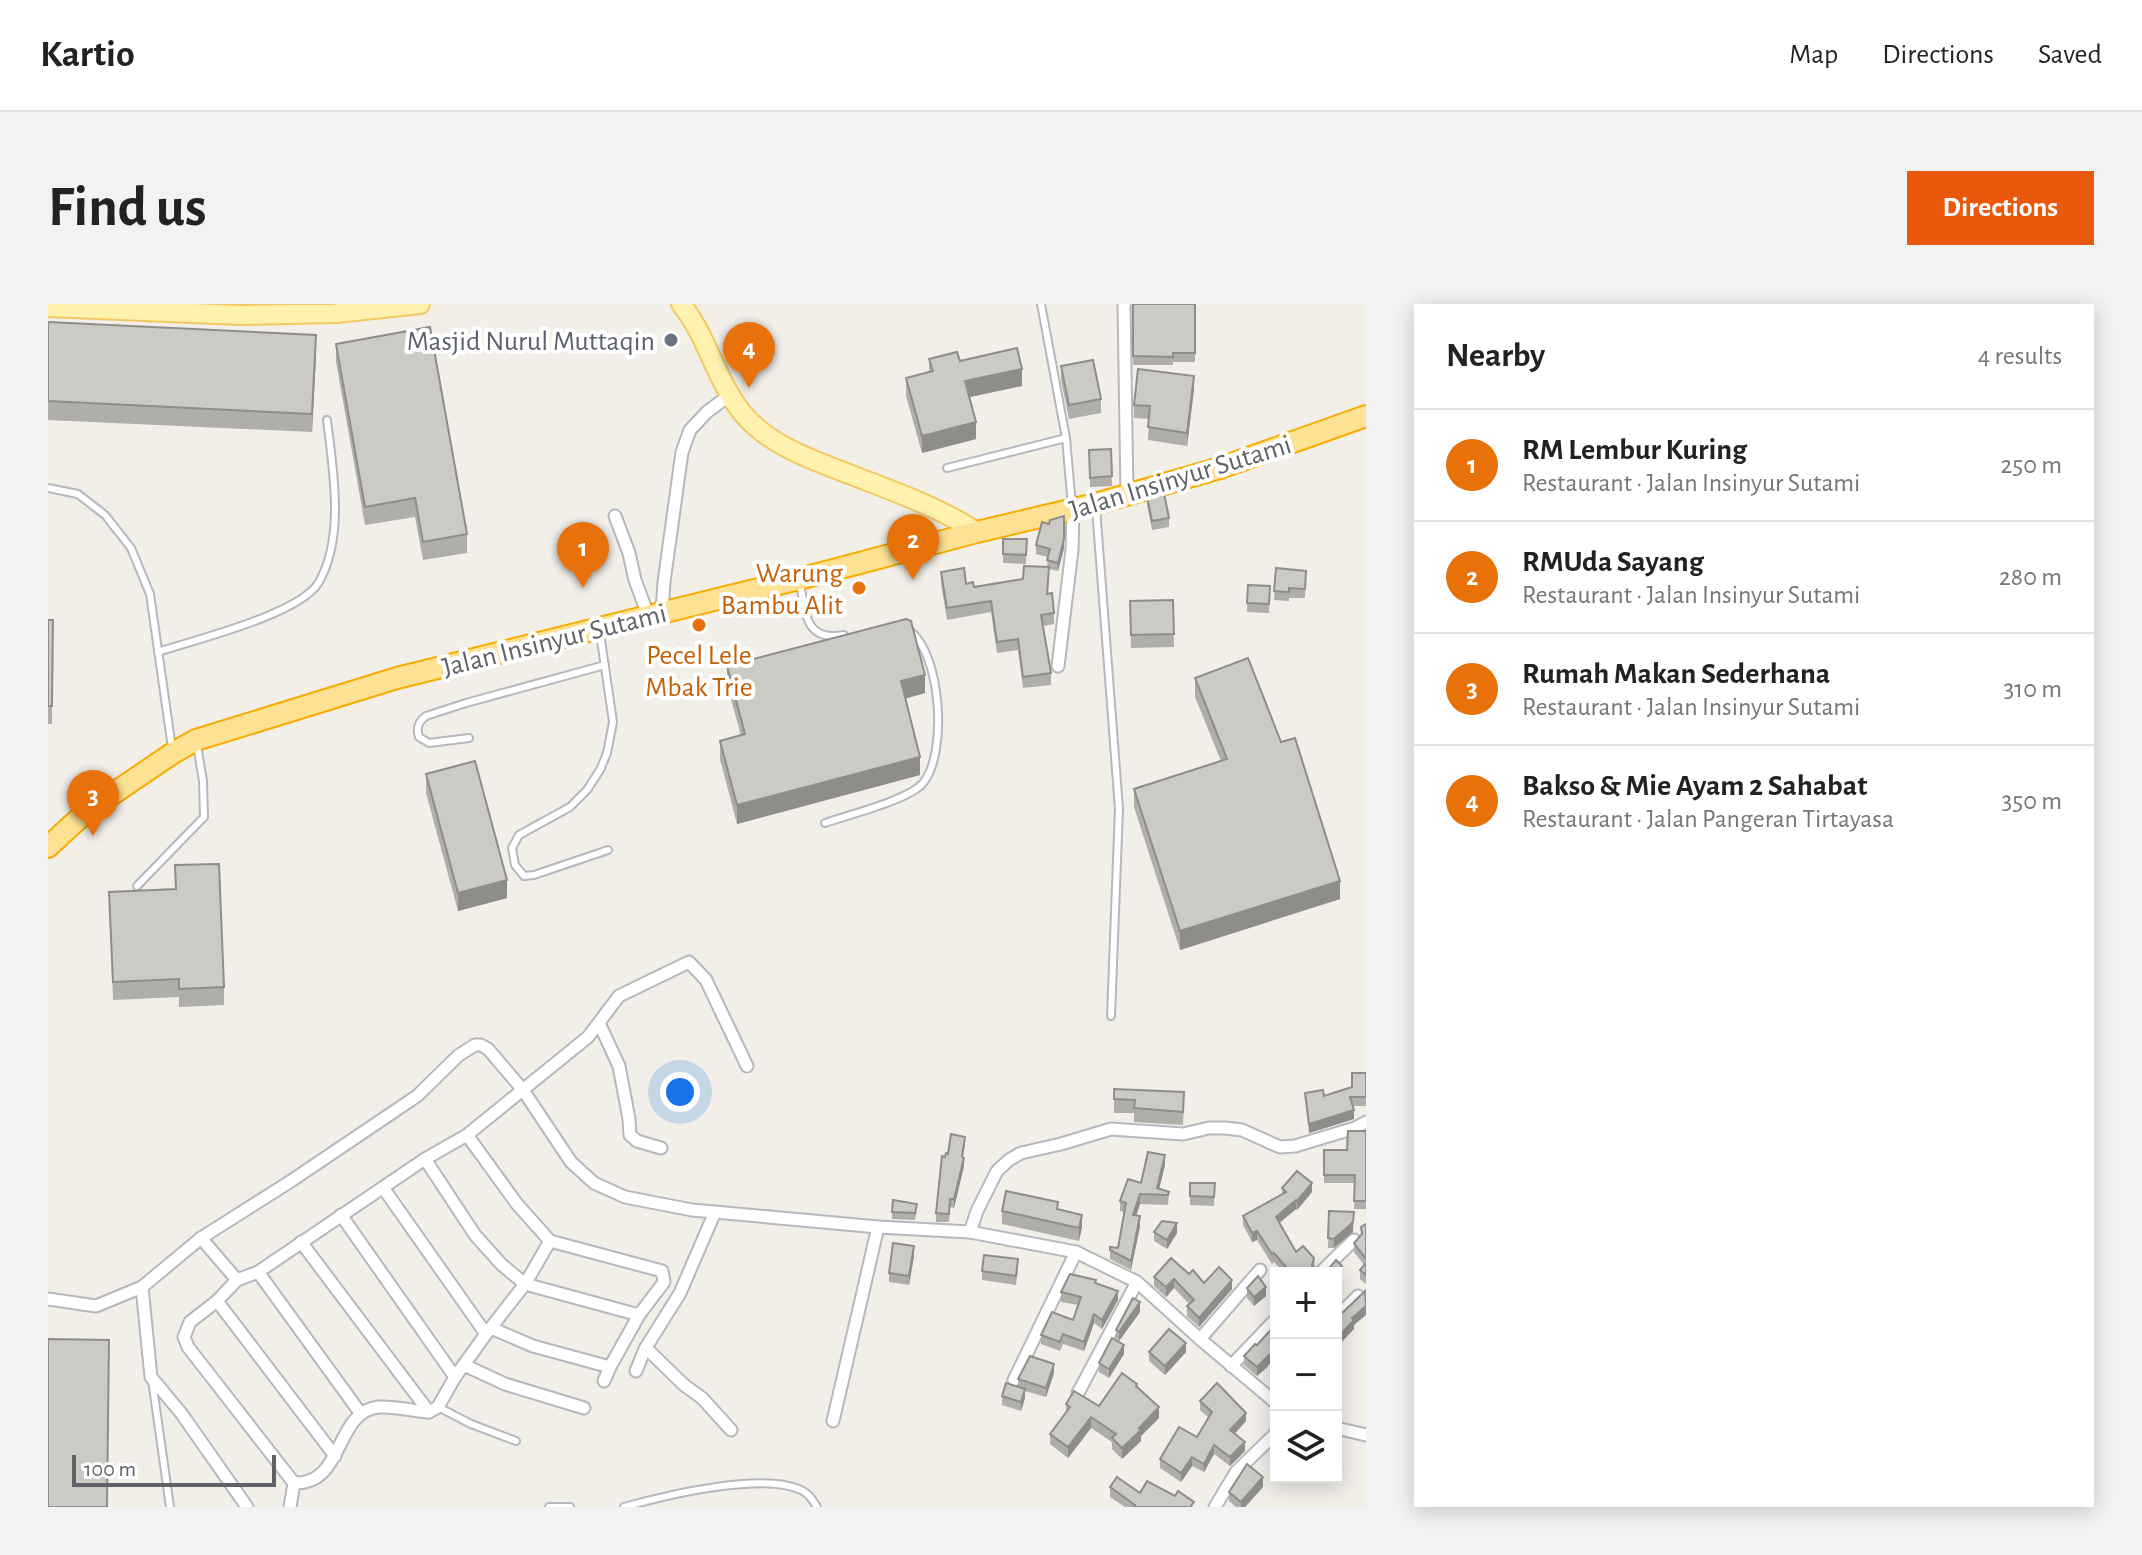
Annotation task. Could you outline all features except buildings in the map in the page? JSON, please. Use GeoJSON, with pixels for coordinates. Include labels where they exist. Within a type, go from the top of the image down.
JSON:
{"type":"FeatureCollection","features":[{"type":"Feature","properties":{"kind":"highway","name":"Jalan Insinyur Sutami"},"geometry":{"type":"LineString","coordinates":[[48,847],[86,812],[196,740],[397,678],[1095,504],[1220,468],[1366,416]]}},
{"type":"Feature","properties":{"kind":"main road"},"geometry":{"type":"LineString","coordinates":[[55,306],[336,313],[420,304]]}},
{"type":"Feature","properties":{"kind":"main road"},"geometry":{"type":"LineString","coordinates":[[684,306],[731,394],[755,426],[800,454],[938,510],[977,532]]}},
{"type":"Feature","properties":{"kind":"street"},"geometry":{"type":"LineString","coordinates":[[1124,304],[1127,495]]}},
{"type":"Feature","properties":{"kind":"street"},"geometry":{"type":"LineString","coordinates":[[1125,373],[1140,374]]}},
{"type":"Feature","properties":{"kind":"street"},"geometry":{"type":"LineString","coordinates":[[655,613],[664,582],[682,452],[690,430],[731,394]]}},
{"type":"Feature","properties":{"kind":"street"},"geometry":{"type":"LineString","coordinates":[[1058,666],[1072,550],[1073,509]]}},
{"type":"Feature","properties":{"kind":"street"},"geometry":{"type":"LineString","coordinates":[[615,516],[655,613]]}},
{"type":"Feature","properties":{"kind":"street"},"geometry":{"type":"LineString","coordinates":[[290,1507],[294,1483],[188,1347],[184,1337],[190,1322],[237,1280],[258,1272],[425,1159],[467,1135],[588,1037],[619,996],[689,962],[706,980],[747,1066]]}},
{"type":"Feature","properties":{"kind":"street"},"geometry":{"type":"LineString","coordinates":[[599,1023],[619,1066],[630,1135],[637,1141],[661,1148]]}},
{"type":"Feature","properties":{"kind":"street"},"geometry":{"type":"LineString","coordinates":[[48,1299],[96,1306],[142,1287],[201,1238],[417,1096],[459,1055],[475,1045],[481,1045],[523,1090],[571,1162],[594,1183],[625,1197],[692,1210],[970,1232],[1076,1252],[1137,1282],[1231,1366],[1270,1394]]}},
{"type":"Feature","properties":{"kind":"street"},"geometry":{"type":"LineString","coordinates":[[970,1232],[997,1171],[1021,1153],[1111,1129],[1183,1134],[1225,1128],[1242,1130],[1280,1147],[1295,1146],[1366,1122]]}},
{"type":"Feature","properties":{"kind":"street"},"geometry":{"type":"LineString","coordinates":[[467,1135],[517,1204],[550,1241],[662,1271],[664,1282],[639,1315],[604,1381]]}},
{"type":"Feature","properties":{"kind":"street"},"geometry":{"type":"LineString","coordinates":[[425,1159],[475,1235],[502,1265],[525,1284],[639,1315]]}},
{"type":"Feature","properties":{"kind":"street"},"geometry":{"type":"LineString","coordinates":[[384,1189],[488,1331],[610,1367]]}},
{"type":"Feature","properties":{"kind":"street"},"geometry":{"type":"LineString","coordinates":[[636,1371],[646,1348],[680,1293],[715,1212]]}},
{"type":"Feature","properties":{"kind":"street"},"geometry":{"type":"LineString","coordinates":[[341,1215],[455,1377]]}},
{"type":"Feature","properties":{"kind":"street"},"geometry":{"type":"LineString","coordinates":[[833,1421],[878,1227]]}},
{"type":"Feature","properties":{"kind":"street"},"geometry":{"type":"LineString","coordinates":[[201,1238],[237,1280]]}},
{"type":"Feature","properties":{"kind":"street"},"geometry":{"type":"LineString","coordinates":[[1326,1267],[1354,1240]]}},
{"type":"Feature","properties":{"kind":"street"},"geometry":{"type":"LineString","coordinates":[[434,1410],[488,1331],[525,1284],[550,1241]]}},
{"type":"Feature","properties":{"kind":"street"},"geometry":{"type":"LineString","coordinates":[[301,1242],[434,1410]]}},
{"type":"Feature","properties":{"kind":"street"},"geometry":{"type":"LineString","coordinates":[[1014,1380],[1076,1252]]}},
{"type":"Feature","properties":{"kind":"street"},"geometry":{"type":"LineString","coordinates":[[1200,1339],[1260,1270]]}},
{"type":"Feature","properties":{"kind":"street"},"geometry":{"type":"LineString","coordinates":[[258,1272],[361,1414]]}},
{"type":"Feature","properties":{"kind":"street"},"geometry":{"type":"LineString","coordinates":[[1078,1393],[1137,1282]]}},
{"type":"Feature","properties":{"kind":"street"},"geometry":{"type":"LineString","coordinates":[[142,1287],[151,1377],[181,1413],[247,1507]]}},
{"type":"Feature","properties":{"kind":"street"},"geometry":{"type":"LineString","coordinates":[[1342,1312],[1358,1296]]}},
{"type":"Feature","properties":{"kind":"street"},"geometry":{"type":"LineString","coordinates":[[217,1301],[335,1456]]}},
{"type":"Feature","properties":{"kind":"street"},"geometry":{"type":"LineString","coordinates":[[1231,1366],[1270,1325]]}},
{"type":"Feature","properties":{"kind":"street"},"geometry":{"type":"LineString","coordinates":[[646,1348],[702,1398],[731,1430]]}},
{"type":"Feature","properties":{"kind":"street"},"geometry":{"type":"LineString","coordinates":[[464,1365],[505,1384],[584,1408]]}},
{"type":"Feature","properties":{"kind":"street"},"geometry":{"type":"LineString","coordinates":[[294,1483],[318,1476],[328,1468],[348,1428],[361,1414],[376,1407],[434,1410]]}},
{"type":"Feature","properties":{"kind":"street"},"geometry":{"type":"LineString","coordinates":[[1342,1429],[1366,1435]]}},
{"type":"Feature","properties":{"kind":"street"},"geometry":{"type":"LineString","coordinates":[[1215,1507],[1236,1472],[1270,1439]]}},
{"type":"Feature","properties":{"kind":"lane"},"geometry":{"type":"LineString","coordinates":[[1041,304],[1066,438],[1073,509]]}},
{"type":"Feature","properties":{"kind":"lane"},"geometry":{"type":"LineString","coordinates":[[158,652],[290,607],[318,585],[329,555],[337,502],[327,420]]}},
{"type":"Feature","properties":{"kind":"lane"},"geometry":{"type":"LineString","coordinates":[[947,468],[1066,438]]}},
{"type":"Feature","properties":{"kind":"lane"},"geometry":{"type":"LineString","coordinates":[[48,488],[78,494],[105,515],[131,548],[150,594],[173,753]]}},
{"type":"Feature","properties":{"kind":"lane"},"geometry":{"type":"LineString","coordinates":[[1095,504],[1119,809],[1111,1016]]}},
{"type":"Feature","properties":{"kind":"lane"},"geometry":{"type":"LineString","coordinates":[[799,579],[807,618],[813,631],[823,636],[852,634]]}},
{"type":"Feature","properties":{"kind":"lane"},"geometry":{"type":"LineString","coordinates":[[599,627],[613,722],[607,753],[587,790],[570,807],[519,835],[512,848],[515,865],[524,876],[608,850]]}},
{"type":"Feature","properties":{"kind":"lane"},"geometry":{"type":"LineString","coordinates":[[825,823],[899,798],[922,784],[930,770],[936,745],[937,688],[921,641],[912,631],[898,628]]}},
{"type":"Feature","properties":{"kind":"lane"},"geometry":{"type":"LineString","coordinates":[[469,738],[429,743],[419,737],[418,726],[426,716],[605,665]]}},
{"type":"Feature","properties":{"kind":"lane"},"geometry":{"type":"LineString","coordinates":[[137,886],[204,817],[203,781],[196,740]]}},
{"type":"Feature","properties":{"kind":"lane"},"geometry":{"type":"LineString","coordinates":[[151,1377],[170,1507]]}},
{"type":"Feature","properties":{"kind":"lane"},"geometry":{"type":"LineString","coordinates":[[434,1410],[516,1441]]}},
{"type":"Feature","properties":{"kind":"lane"},"geometry":{"type":"LineString","coordinates":[[624,1507],[717,1487],[766,1483],[790,1486],[807,1493],[817,1507]]}},
{"type":"Feature","properties":{"kind":"lane"},"geometry":{"type":"LineString","coordinates":[[549,1507],[570,1507]]}},
{"type":"Feature","properties":{"kind":"place","name":"Masjid Nurul Muttaqin"},"geometry":{"type":"Point","coordinates":[671,340]}},
{"type":"Feature","properties":{"kind":"place","name":"Bakso & Mie Ayam 2 Sahabat"},"geometry":{"type":"Point","coordinates":[749,388]}},
{"type":"Feature","properties":{"kind":"place","name":"RMUda Sayang"},"geometry":{"type":"Point","coordinates":[913,580]}},
{"type":"Feature","properties":{"kind":"place","name":"RM Lembur Kuring"},"geometry":{"type":"Point","coordinates":[583,588]}},
{"type":"Feature","properties":{"kind":"place","name":"Warung Bambu Alit"},"geometry":{"type":"Point","coordinates":[859,588]}},
{"type":"Feature","properties":{"kind":"place","name":"Pecel Lele Mbak Trie"},"geometry":{"type":"Point","coordinates":[699,625]}},
{"type":"Feature","properties":{"kind":"place","name":"Rumah Makan Sederhana"},"geometry":{"type":"Point","coordinates":[93,836]}}]}
